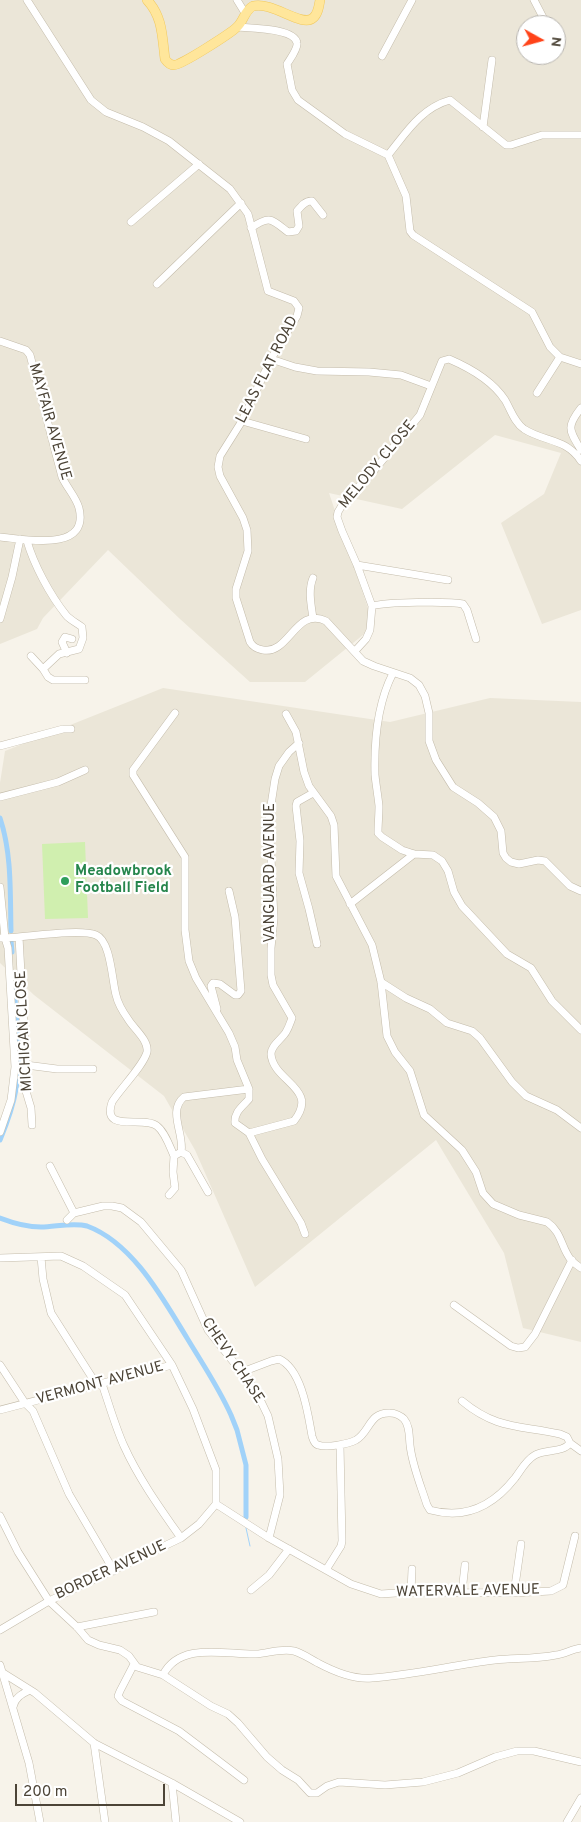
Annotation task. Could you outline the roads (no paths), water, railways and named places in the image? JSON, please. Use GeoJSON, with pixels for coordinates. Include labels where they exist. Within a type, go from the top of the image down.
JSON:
{"type":"FeatureCollection","features":[{"type":"Feature","properties":{"kind":"main road"},"geometry":{"type":"LineString","coordinates":[[147,0],[154,7],[160,18],[165,58],[174,66],[192,58],[238,27],[245,13],[253,6],[266,6],[296,19],[308,20],[313,18],[318,11],[320,0]]}},
{"type":"Feature","properties":{"kind":"street","name":"LEAS FLAT ROAD"},"geometry":{"type":"LineString","coordinates":[[28,0],[91,100],[106,112],[143,127],[169,141],[230,189],[248,214],[268,291],[294,301],[298,308],[297,316],[271,359],[242,421],[220,456],[218,467],[220,476],[243,518],[247,530],[248,550],[236,589],[236,598],[245,630],[254,647],[271,651],[278,648],[302,623],[313,618]]}},
{"type":"Feature","properties":{"kind":"street"},"geometry":{"type":"LineString","coordinates":[[238,0],[245,13]]}},
{"type":"Feature","properties":{"kind":"street"},"geometry":{"type":"LineString","coordinates":[[382,56],[412,0]]}},
{"type":"Feature","properties":{"kind":"street"},"geometry":{"type":"LineString","coordinates":[[534,0],[542,15]]}},
{"type":"Feature","properties":{"kind":"street"},"geometry":{"type":"LineString","coordinates":[[238,27],[281,31],[295,38],[296,48],[287,64],[292,90],[298,100],[345,134],[388,155],[406,196],[410,231],[413,235],[532,312],[550,347],[560,357],[581,364]]}},
{"type":"Feature","properties":{"kind":"street"},"geometry":{"type":"LineString","coordinates":[[483,127],[492,60]]}},
{"type":"Feature","properties":{"kind":"street"},"geometry":{"type":"LineString","coordinates":[[388,155],[417,118],[450,100],[454,101],[506,145],[542,135],[581,135]]}},
{"type":"Feature","properties":{"kind":"street"},"geometry":{"type":"LineString","coordinates":[[131,222],[199,164]]}},
{"type":"Feature","properties":{"kind":"street"},"geometry":{"type":"LineString","coordinates":[[251,228],[268,218],[288,232],[296,231],[299,226],[297,211],[305,202],[309,201],[312,201],[323,215]]}},
{"type":"Feature","properties":{"kind":"street"},"geometry":{"type":"LineString","coordinates":[[157,284],[241,203]]}},
{"type":"Feature","properties":{"kind":"street","name":"MAYFAIR AVENUE"},"geometry":{"type":"LineString","coordinates":[[0,341],[26,350],[30,355],[62,477],[77,501],[80,511],[78,527],[63,539],[45,541],[0,537]]}},
{"type":"Feature","properties":{"kind":"street"},"geometry":{"type":"LineString","coordinates":[[537,393],[560,357]]}},
{"type":"Feature","properties":{"kind":"street"},"geometry":{"type":"LineString","coordinates":[[271,359],[295,367],[317,370],[369,372],[401,376],[430,386]]}},
{"type":"Feature","properties":{"kind":"street","name":"MELODY CLOSE"},"geometry":{"type":"LineString","coordinates":[[355,651],[366,639],[370,630],[372,606],[342,531],[337,517],[338,512],[344,502],[371,474],[420,415],[430,386],[442,361],[449,359],[492,384],[505,400],[510,412],[520,425],[526,430],[558,441],[568,447],[581,461]]}},
{"type":"Feature","properties":{"kind":"street"},"geometry":{"type":"LineString","coordinates":[[581,408],[569,427],[581,450]]}},
{"type":"Feature","properties":{"kind":"street"},"geometry":{"type":"LineString","coordinates":[[242,421],[306,439]]}},
{"type":"Feature","properties":{"kind":"street"},"geometry":{"type":"LineString","coordinates":[[0,619],[24,540]]}},
{"type":"Feature","properties":{"kind":"street"},"geometry":{"type":"LineString","coordinates":[[24,540],[67,617],[82,627],[83,638],[79,649],[59,654],[43,669]]}},
{"type":"Feature","properties":{"kind":"street"},"geometry":{"type":"LineString","coordinates":[[357,565],[448,580]]}},
{"type":"Feature","properties":{"kind":"street"},"geometry":{"type":"LineString","coordinates":[[313,578],[310,597],[313,618],[320,618],[326,622],[363,661],[410,678],[419,686],[425,696],[429,713],[429,741],[436,760],[453,787],[478,803],[494,817],[501,831],[503,853],[506,858],[519,864],[538,860],[545,861],[570,886],[581,891]]}},
{"type":"Feature","properties":{"kind":"street"},"geometry":{"type":"LineString","coordinates":[[372,606],[404,603],[463,604],[467,610],[476,640]]}},
{"type":"Feature","properties":{"kind":"street"},"geometry":{"type":"LineString","coordinates":[[67,653],[62,642],[65,637],[72,638]]}},
{"type":"Feature","properties":{"kind":"street"},"geometry":{"type":"LineString","coordinates":[[30,656],[48,677],[53,680],[86,680]]}},
{"type":"Feature","properties":{"kind":"street"},"geometry":{"type":"LineString","coordinates":[[394,673],[385,688],[375,744],[375,776],[379,805],[378,833],[402,850],[414,854],[433,855],[442,861],[448,872],[454,892],[462,906],[507,954],[531,968],[552,1001],[581,1030]]}},
{"type":"Feature","properties":{"kind":"street"},"geometry":{"type":"LineString","coordinates":[[175,713],[133,770],[133,774],[185,857],[186,948],[196,978],[229,1033],[235,1047],[237,1060],[249,1089],[249,1099],[236,1113],[235,1123],[241,1129],[249,1132],[262,1159],[301,1223],[305,1234]]}},
{"type":"Feature","properties":{"kind":"street"},"geometry":{"type":"LineString","coordinates":[[286,714],[296,732],[304,772],[313,793],[331,816],[336,840],[336,876],[372,945],[380,982],[387,1036],[395,1052],[410,1071],[424,1115],[462,1150],[476,1172],[483,1193],[493,1204],[504,1210],[547,1222],[560,1237],[572,1260],[581,1268]]}},
{"type":"Feature","properties":{"kind":"street"},"geometry":{"type":"LineString","coordinates":[[0,746],[71,728]]}},
{"type":"Feature","properties":{"kind":"street","name":"VANGUARD AVENUE"},"geometry":{"type":"LineString","coordinates":[[249,1132],[294,1120],[302,1109],[301,1096],[279,1071],[271,1056],[271,1050],[285,1034],[292,1018],[273,985],[271,975],[274,918],[269,818],[278,766],[299,743]]}},
{"type":"Feature","properties":{"kind":"street"},"geometry":{"type":"LineString","coordinates":[[0,797],[58,782],[85,770]]}},
{"type":"Feature","properties":{"kind":"street"},"geometry":{"type":"LineString","coordinates":[[313,793],[297,802],[296,806],[300,841],[299,873],[317,944]]}},
{"type":"Feature","properties":{"kind":"street"},"geometry":{"type":"LineString","coordinates":[[350,904],[414,854]]}},
{"type":"Feature","properties":{"kind":"street"},"geometry":{"type":"LineString","coordinates":[[0,887],[2,938],[8,948],[15,1067],[11,1100],[0,1132]]}},
{"type":"Feature","properties":{"kind":"street"},"geometry":{"type":"LineString","coordinates":[[219,1017],[211,986],[213,983],[220,984],[235,995],[238,995],[241,991],[235,917],[230,891]]}},
{"type":"Feature","properties":{"kind":"street"},"geometry":{"type":"LineString","coordinates":[[2,938],[74,933],[94,934],[101,938],[108,954],[116,996],[121,1009],[145,1042],[147,1048],[142,1061],[112,1102],[110,1111],[116,1121],[149,1122],[157,1126],[174,1156],[173,1172],[176,1188],[169,1195]]}},
{"type":"Feature","properties":{"kind":"street","name":"MICHIGAN CLOSE"},"geometry":{"type":"LineString","coordinates":[[19,938],[26,1065],[25,1088],[31,1108],[32,1125]]}},
{"type":"Feature","properties":{"kind":"street"},"geometry":{"type":"LineString","coordinates":[[380,982],[406,998],[430,1009],[447,1023],[472,1031],[480,1038],[512,1082],[526,1096],[557,1110],[581,1128]]}},
{"type":"Feature","properties":{"kind":"street"},"geometry":{"type":"LineString","coordinates":[[26,1065],[58,1069],[93,1069]]}},
{"type":"Feature","properties":{"kind":"street"},"geometry":{"type":"LineString","coordinates":[[181,1152],[182,1144],[177,1109],[184,1097],[249,1089]]}},
{"type":"Feature","properties":{"kind":"street"},"geometry":{"type":"LineString","coordinates":[[174,1156],[181,1152]]}},
{"type":"Feature","properties":{"kind":"street"},"geometry":{"type":"LineString","coordinates":[[181,1152],[187,1155],[208,1192]]}},
{"type":"Feature","properties":{"kind":"street"},"geometry":{"type":"LineString","coordinates":[[50,1166],[74,1214]]}},
{"type":"Feature","properties":{"kind":"street","name":"CHEVY CHASE"},"geometry":{"type":"LineString","coordinates":[[67,1220],[74,1214],[103,1206],[112,1206],[132,1214],[141,1222],[181,1270],[208,1330],[255,1389],[268,1416],[278,1459],[280,1495],[269,1538]]}},
{"type":"Feature","properties":{"kind":"street"},"geometry":{"type":"LineString","coordinates":[[0,1258],[61,1256],[72,1260],[125,1295],[172,1365]]}},
{"type":"Feature","properties":{"kind":"street"},"geometry":{"type":"LineString","coordinates":[[41,1257],[43,1279],[51,1313],[93,1379],[102,1384],[132,1464],[146,1488],[181,1538]]}},
{"type":"Feature","properties":{"kind":"street"},"geometry":{"type":"LineString","coordinates":[[454,1305],[511,1346],[525,1348],[535,1334],[572,1260]]}},
{"type":"Feature","properties":{"kind":"street"},"geometry":{"type":"LineString","coordinates":[[242,1372],[270,1361],[282,1360],[303,1393],[314,1441],[318,1445],[340,1446],[356,1440],[374,1418],[381,1414],[390,1413],[398,1415],[405,1420],[408,1427],[411,1452],[430,1510],[446,1512],[465,1511],[488,1504],[504,1492],[528,1460],[534,1455],[565,1448],[570,1443]]}},
{"type":"Feature","properties":{"kind":"street"},"geometry":{"type":"LineString","coordinates":[[0,1365],[25,1403],[33,1411],[69,1494],[114,1571]]}},
{"type":"Feature","properties":{"kind":"street","name":"VERMONT AVENUE"},"geometry":{"type":"LineString","coordinates":[[0,1410],[172,1365],[193,1409],[216,1470],[216,1504]]}},
{"type":"Feature","properties":{"kind":"street"},"geometry":{"type":"LineString","coordinates":[[462,1402],[476,1413],[490,1420],[509,1426],[560,1434],[581,1451]]}},
{"type":"Feature","properties":{"kind":"street"},"geometry":{"type":"LineString","coordinates":[[326,1570],[342,1541],[340,1446]]}},
{"type":"Feature","properties":{"kind":"street","name":"WATERVALE AVENUE"},"geometry":{"type":"LineString","coordinates":[[216,1504],[269,1538],[351,1584],[382,1594],[551,1591],[563,1585],[574,1536]]}},
{"type":"Feature","properties":{"kind":"street","name":"BORDER AVENUE"},"geometry":{"type":"LineString","coordinates":[[0,1630],[48,1601],[181,1538],[199,1524],[216,1504]]}},
{"type":"Feature","properties":{"kind":"street"},"geometry":{"type":"LineString","coordinates":[[0,1516],[18,1552],[48,1601],[77,1627],[88,1640],[120,1650],[129,1656],[137,1667],[162,1676],[234,1718],[267,1757],[282,1770],[298,1780],[312,1794],[318,1793],[327,1786],[339,1782],[385,1785],[423,1782],[458,1773],[488,1760],[517,1752],[534,1751],[581,1762]]}},
{"type":"Feature","properties":{"kind":"street"},"geometry":{"type":"LineString","coordinates":[[514,1593],[522,1544]]}},
{"type":"Feature","properties":{"kind":"street"},"geometry":{"type":"LineString","coordinates":[[251,1590],[270,1575],[289,1549]]}},
{"type":"Feature","properties":{"kind":"street"},"geometry":{"type":"LineString","coordinates":[[462,1592],[465,1565]]}},
{"type":"Feature","properties":{"kind":"street"},"geometry":{"type":"LineString","coordinates":[[411,1592],[412,1569]]}},
{"type":"Feature","properties":{"kind":"street"},"geometry":{"type":"LineString","coordinates":[[77,1627],[154,1612]]}},
{"type":"Feature","properties":{"kind":"street"},"geometry":{"type":"LineString","coordinates":[[162,1676],[167,1668],[182,1658],[192,1654],[207,1652],[258,1654],[290,1650],[302,1654],[336,1672],[371,1678],[412,1674],[495,1660],[554,1656],[581,1648]]}},
{"type":"Feature","properties":{"kind":"street"},"geometry":{"type":"LineString","coordinates":[[134,1664],[118,1696],[122,1702],[179,1731],[244,1780]]}},
{"type":"Feature","properties":{"kind":"street"},"geometry":{"type":"LineString","coordinates":[[1,1669],[30,1690],[94,1743],[172,1783],[240,1822]]}},
{"type":"Feature","properties":{"kind":"street"},"geometry":{"type":"LineString","coordinates":[[1,1669],[29,1763],[40,1822]]}},
{"type":"Feature","properties":{"kind":"street"},"geometry":{"type":"LineString","coordinates":[[13,1710],[14,1702],[20,1695],[30,1690]]}},
{"type":"Feature","properties":{"kind":"street"},"geometry":{"type":"LineString","coordinates":[[94,1743],[105,1822]]}},
{"type":"Feature","properties":{"kind":"street"},"geometry":{"type":"LineString","coordinates":[[172,1783],[176,1822]]}},
{"type":"Feature","properties":{"kind":"street"},"geometry":{"type":"LineString","coordinates":[[567,1822],[581,1798]]}},
{"type":"Feature","properties":{"kind":"waterway"},"geometry":{"type":"LineString","coordinates":[[0,818],[7,846],[11,931]]}},
{"type":"Feature","properties":{"kind":"waterway"},"geometry":{"type":"LineString","coordinates":[[11,941],[12,952]]}},
{"type":"Feature","properties":{"kind":"waterway"},"geometry":{"type":"LineString","coordinates":[[0,1140],[15,1096],[18,1076],[13,973]]}},
{"type":"Feature","properties":{"kind":"waterway"},"geometry":{"type":"LineString","coordinates":[[0,1218],[36,1227],[87,1226],[104,1234],[133,1259],[168,1306],[231,1415],[246,1465],[246,1517]]}},
{"type":"Feature","properties":{"kind":"waterway"},"geometry":{"type":"LineString","coordinates":[[246,1528],[250,1546]]}},
{"type":"Feature","properties":{"kind":"place","name":"Meadowbrook Football Field"},"geometry":{"type":"Point","coordinates":[65,881]}}]}
